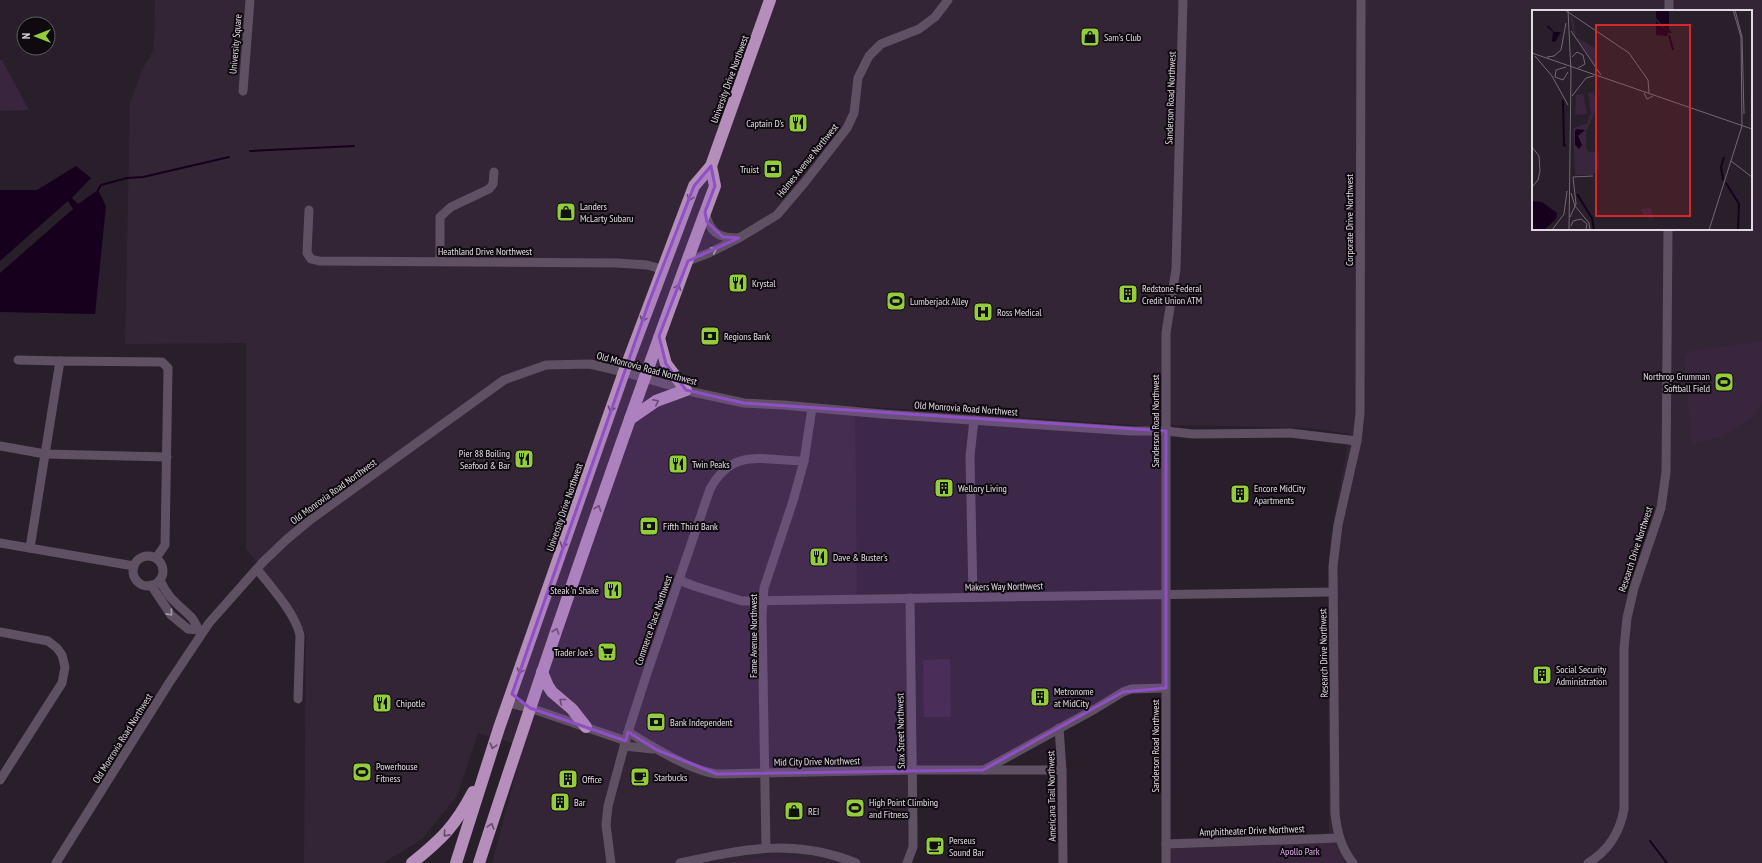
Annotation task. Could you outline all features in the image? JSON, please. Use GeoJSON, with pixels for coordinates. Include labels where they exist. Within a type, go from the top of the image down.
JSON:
{"type":"FeatureCollection","features":[{"type":"Feature","properties":{"kind":"highway","name":"University Drive Northwest"},"geometry":{"type":"LineString","coordinates":[[456,863],[510,699],[624,372],[694,186],[711,166],[770,0]]}},
{"type":"Feature","properties":{"kind":"highway"},"geometry":{"type":"LineString","coordinates":[[479,863],[542,672],[644,378],[715,186],[711,166]]}},
{"type":"Feature","properties":{"kind":"highway"},"geometry":{"type":"LineString","coordinates":[[630,419],[656,401],[686,390],[666,364],[659,336]]}},
{"type":"Feature","properties":{"kind":"highway"},"geometry":{"type":"LineString","coordinates":[[542,672],[552,692],[572,709],[586,727]]}},
{"type":"Feature","properties":{"kind":"highway"},"geometry":{"type":"LineString","coordinates":[[412,863],[439,842],[451,828],[463,811],[488,765]]}},
{"type":"Feature","properties":{"kind":"street","name":"University Square"},"geometry":{"type":"LineString","coordinates":[[243,91],[250,0]]}},
{"type":"Feature","properties":{"kind":"street","name":"Holmes Avenue Northwest"},"geometry":{"type":"LineString","coordinates":[[688,261],[709,253],[739,238],[777,215],[847,128],[854,113],[858,78],[869,56],[881,44],[919,29],[935,17],[948,0]]}},
{"type":"Feature","properties":{"kind":"street","name":"Sanderson Road Northwest"},"geometry":{"type":"LineString","coordinates":[[1166,863],[1166,333],[1176,269],[1183,0]]}},
{"type":"Feature","properties":{"kind":"street","name":"Corporate Drive Northwest"},"geometry":{"type":"LineString","coordinates":[[1357,440],[1360,388],[1361,0]]}},
{"type":"Feature","properties":{"kind":"street"},"geometry":{"type":"LineString","coordinates":[[440,261],[440,217],[451,207],[489,189],[494,184],[494,172]]}},
{"type":"Feature","properties":{"kind":"street","name":"Heathland Drive Northwest"},"geometry":{"type":"LineString","coordinates":[[309,210],[307,254],[311,259],[333,261],[617,263],[646,265],[662,269]]}},
{"type":"Feature","properties":{"kind":"street"},"geometry":{"type":"LineString","coordinates":[[705,212],[710,226],[715,232],[723,237],[739,238]]}},
{"type":"Feature","properties":{"kind":"street","name":"Research Drive Northwest"},"geometry":{"type":"LineString","coordinates":[[1588,863],[1603,852],[1614,838],[1621,822],[1624,809],[1625,630],[1634,588],[1661,508],[1666,468],[1668,230]]}},
{"type":"Feature","properties":{"kind":"street"},"geometry":{"type":"LineString","coordinates":[[18,360],[162,362],[168,368],[165,545],[156,558]]}},
{"type":"Feature","properties":{"kind":"street"},"geometry":{"type":"LineString","coordinates":[[30,548],[60,361]]}},
{"type":"Feature","properties":{"kind":"street","name":"Old Monrovia Road Northwest"},"geometry":{"type":"LineString","coordinates":[[56,863],[200,631],[256,569],[286,540],[310,520],[504,380],[546,365],[590,364],[686,390],[744,403],[1193,434],[1290,433],[1357,440]]}},
{"type":"Feature","properties":{"kind":"street","name":"Fame Avenue Northwest"},"geometry":{"type":"LineString","coordinates":[[766,848],[764,588],[793,501],[804,461],[812,408]]}},
{"type":"Feature","properties":{"kind":"street"},"geometry":{"type":"LineString","coordinates":[[973,597],[970,456],[974,420]]}},
{"type":"Feature","properties":{"kind":"street","name":"Research Drive Northwest"},"geometry":{"type":"LineString","coordinates":[[1353,863],[1339,838],[1335,813],[1332,592],[1334,554],[1338,525],[1357,440]]}},
{"type":"Feature","properties":{"kind":"street"},"geometry":{"type":"LineString","coordinates":[[0,446],[45,454],[167,457]]}},
{"type":"Feature","properties":{"kind":"street","name":"Commerce Place Northwest"},"geometry":{"type":"LineString","coordinates":[[611,863],[606,814],[626,740],[678,580],[710,489],[716,478],[726,468],[740,460],[755,458],[804,461]]}},
{"type":"Feature","properties":{"kind":"street"},"geometry":{"type":"LineString","coordinates":[[0,543],[134,566]]}},
{"type":"Feature","properties":{"kind":"street"},"geometry":{"type":"LineString","coordinates":[[160,580],[151,585],[142,584],[135,579],[134,566],[136,562],[143,557],[152,556],[160,562],[163,570],[160,580],[164,588],[175,604],[193,619],[200,631]]}},
{"type":"Feature","properties":{"kind":"street"},"geometry":{"type":"LineString","coordinates":[[256,569],[283,603],[298,627],[300,636],[298,700]]}},
{"type":"Feature","properties":{"kind":"street","name":"Makers Way Northwest"},"geometry":{"type":"LineString","coordinates":[[678,580],[742,601],[1332,592]]}},
{"type":"Feature","properties":{"kind":"street"},"geometry":{"type":"LineString","coordinates":[[151,585],[172,615],[188,629],[200,631]]}},
{"type":"Feature","properties":{"kind":"street","name":"Stax Street Northwest"},"geometry":{"type":"LineString","coordinates":[[907,863],[913,847],[910,598]]}},
{"type":"Feature","properties":{"kind":"street"},"geometry":{"type":"LineString","coordinates":[[0,632],[48,641],[57,648],[62,655],[65,667],[62,683],[0,780]]}},
{"type":"Feature","properties":{"kind":"street","name":"Mid City Drive Northwest"},"geometry":{"type":"LineString","coordinates":[[983,770],[1123,692],[1131,689],[1166,688]]}},
{"type":"Feature","properties":{"kind":"street","name":"Mid City Drive Northwest"},"geometry":{"type":"LineString","coordinates":[[510,699],[530,708],[657,750],[711,773],[912,770],[1062,770]]}},
{"type":"Feature","properties":{"kind":"street","name":"Americana Trail Northwest"},"geometry":{"type":"LineString","coordinates":[[1059,728],[1062,770],[1063,863]]}},
{"type":"Feature","properties":{"kind":"street","name":"Mid City Drive Northwest"},"geometry":{"type":"LineString","coordinates":[[626,740],[657,750]]}},
{"type":"Feature","properties":{"kind":"street","name":"Amphitheater Drive Northwest"},"geometry":{"type":"LineString","coordinates":[[1166,844],[1339,838]]}},
{"type":"Feature","properties":{"kind":"street"},"geometry":{"type":"LineString","coordinates":[[680,863],[743,850],[766,848],[818,852],[834,855],[856,863]]}},
{"type":"Feature","properties":{"kind":"highlighted area"},"geometry":{"type":"Polygon","coordinates":[[[711,166],[715,186],[705,212],[707,222],[723,237],[739,238],[688,261],[659,336],[666,364],[686,390],[744,403],[1166,431],[1166,688],[1123,692],[983,770],[717,774],[657,750],[628,732],[626,741],[530,708],[512,694],[649,302],[694,186],[711,166]]]}},
{"type":"Feature","properties":{"kind":"shaded area"},"geometry":{"type":"Polygon","coordinates":[[[155,0],[1762,0],[1762,863],[1346,863],[1329,841],[1328,585],[1330,541],[1350,434],[1308,428],[1172,425],[1161,427],[855,406],[857,602],[907,602],[910,835],[908,851],[903,863],[492,863],[523,746],[478,733],[457,796],[422,839],[383,863],[304,863],[306,635],[300,621],[246,548],[246,343],[125,344],[130,103],[142,70],[154,49],[155,0]]]}},
{"type":"Feature","properties":{"kind":"shaded area"},"geometry":{"type":"Polygon","coordinates":[[[76,166],[91,178],[72,198],[78,204],[98,190],[106,206],[95,314],[0,312],[0,273],[73,209],[68,201],[0,261],[0,190],[37,190],[76,166]]]}},
{"type":"Feature","properties":{"kind":"green space"},"geometry":{"type":"Polygon","coordinates":[[[0,60],[2,60],[29,110],[0,111],[0,60]]]}},
{"type":"Feature","properties":{"kind":"green space","name":"Northrop Grumman Softball Field"},"geometry":{"type":"Polygon","coordinates":[[[1762,341],[1762,403],[1752,417],[1723,436],[1691,444],[1685,361],[1686,355],[1690,351],[1762,341]]]}},
{"type":"Feature","properties":{"kind":"green space"},"geometry":{"type":"Polygon","coordinates":[[[950,659],[951,717],[924,717],[923,660],[950,659]]]}},
{"type":"Feature","properties":{"kind":"green space","name":"Apollo Park"},"geometry":{"type":"Polygon","coordinates":[[[1334,842],[1346,863],[1166,863],[1166,844],[1334,842]]]}},
{"type":"Feature","properties":{"kind":"green space"},"geometry":{"type":"Polygon","coordinates":[[[759,858],[787,858],[821,863],[727,863],[759,858]]]}},
{"type":"Feature","properties":{"kind":"waterway"},"geometry":{"type":"LineString","coordinates":[[250,151],[354,146]]}},
{"type":"Feature","properties":{"kind":"waterway"},"geometry":{"type":"LineString","coordinates":[[98,190],[101,185],[127,178],[143,177],[229,157]]}},
{"type":"Feature","properties":{"kind":"waterway"},"geometry":{"type":"LineString","coordinates":[[1650,841],[1667,863]]}},
{"type":"Feature","properties":{"kind":"place","name":"Sam's Club"},"geometry":{"type":"Point","coordinates":[1090,37]}},
{"type":"Feature","properties":{"kind":"place","name":"Captain D's"},"geometry":{"type":"Point","coordinates":[798,123]}},
{"type":"Feature","properties":{"kind":"place","name":"Truist"},"geometry":{"type":"Point","coordinates":[773,169]}},
{"type":"Feature","properties":{"kind":"place","name":"Landers McLarty Subaru"},"geometry":{"type":"Point","coordinates":[566,212]}},
{"type":"Feature","properties":{"kind":"place","name":"Krystal"},"geometry":{"type":"Point","coordinates":[738,283]}},
{"type":"Feature","properties":{"kind":"place","name":"Redstone Federal Credit Union ATM"},"geometry":{"type":"Point","coordinates":[1128,294]}},
{"type":"Feature","properties":{"kind":"place","name":"Lumberjack Alley"},"geometry":{"type":"Point","coordinates":[896,301]}},
{"type":"Feature","properties":{"kind":"place","name":"Ross Medical"},"geometry":{"type":"Point","coordinates":[983,312]}},
{"type":"Feature","properties":{"kind":"place","name":"Regions Bank"},"geometry":{"type":"Point","coordinates":[710,336]}},
{"type":"Feature","properties":{"kind":"place","name":"Northrop Grumman Softball Field"},"geometry":{"type":"Point","coordinates":[1724,382]}},
{"type":"Feature","properties":{"kind":"place","name":"Pier 88 Boiling Seafood & Bar"},"geometry":{"type":"Point","coordinates":[524,459]}},
{"type":"Feature","properties":{"kind":"place","name":"Twin Peaks"},"geometry":{"type":"Point","coordinates":[678,464]}},
{"type":"Feature","properties":{"kind":"place","name":"Wellory Living"},"geometry":{"type":"Point","coordinates":[944,488]}},
{"type":"Feature","properties":{"kind":"place","name":"Encore MidCity Apartments"},"geometry":{"type":"Point","coordinates":[1240,494]}},
{"type":"Feature","properties":{"kind":"place","name":"Fifth Third Bank"},"geometry":{"type":"Point","coordinates":[649,526]}},
{"type":"Feature","properties":{"kind":"place","name":"Dave & Buster's"},"geometry":{"type":"Point","coordinates":[819,557]}},
{"type":"Feature","properties":{"kind":"place","name":"Steak 'n Shake"},"geometry":{"type":"Point","coordinates":[613,590]}},
{"type":"Feature","properties":{"kind":"place","name":"Trader Joe's"},"geometry":{"type":"Point","coordinates":[607,652]}},
{"type":"Feature","properties":{"kind":"place","name":"Social Security Administration"},"geometry":{"type":"Point","coordinates":[1542,675]}},
{"type":"Feature","properties":{"kind":"place","name":"Metronome at MidCity"},"geometry":{"type":"Point","coordinates":[1040,697]}},
{"type":"Feature","properties":{"kind":"place","name":"Chipotle"},"geometry":{"type":"Point","coordinates":[382,703]}},
{"type":"Feature","properties":{"kind":"place","name":"Bank Independent"},"geometry":{"type":"Point","coordinates":[656,722]}},
{"type":"Feature","properties":{"kind":"place","name":"Powerhouse Fitness"},"geometry":{"type":"Point","coordinates":[362,772]}},
{"type":"Feature","properties":{"kind":"place","name":"Starbucks"},"geometry":{"type":"Point","coordinates":[640,777]}},
{"type":"Feature","properties":{"kind":"place","name":"Office"},"geometry":{"type":"Point","coordinates":[568,779]}},
{"type":"Feature","properties":{"kind":"place","name":"Bar"},"geometry":{"type":"Point","coordinates":[560,802]}},
{"type":"Feature","properties":{"kind":"place","name":"High Point Climbing and Fitness"},"geometry":{"type":"Point","coordinates":[855,808]}},
{"type":"Feature","properties":{"kind":"place","name":"REI"},"geometry":{"type":"Point","coordinates":[794,811]}},
{"type":"Feature","properties":{"kind":"place","name":"Perseus Sound Bar"},"geometry":{"type":"Point","coordinates":[935,846]}}]}
